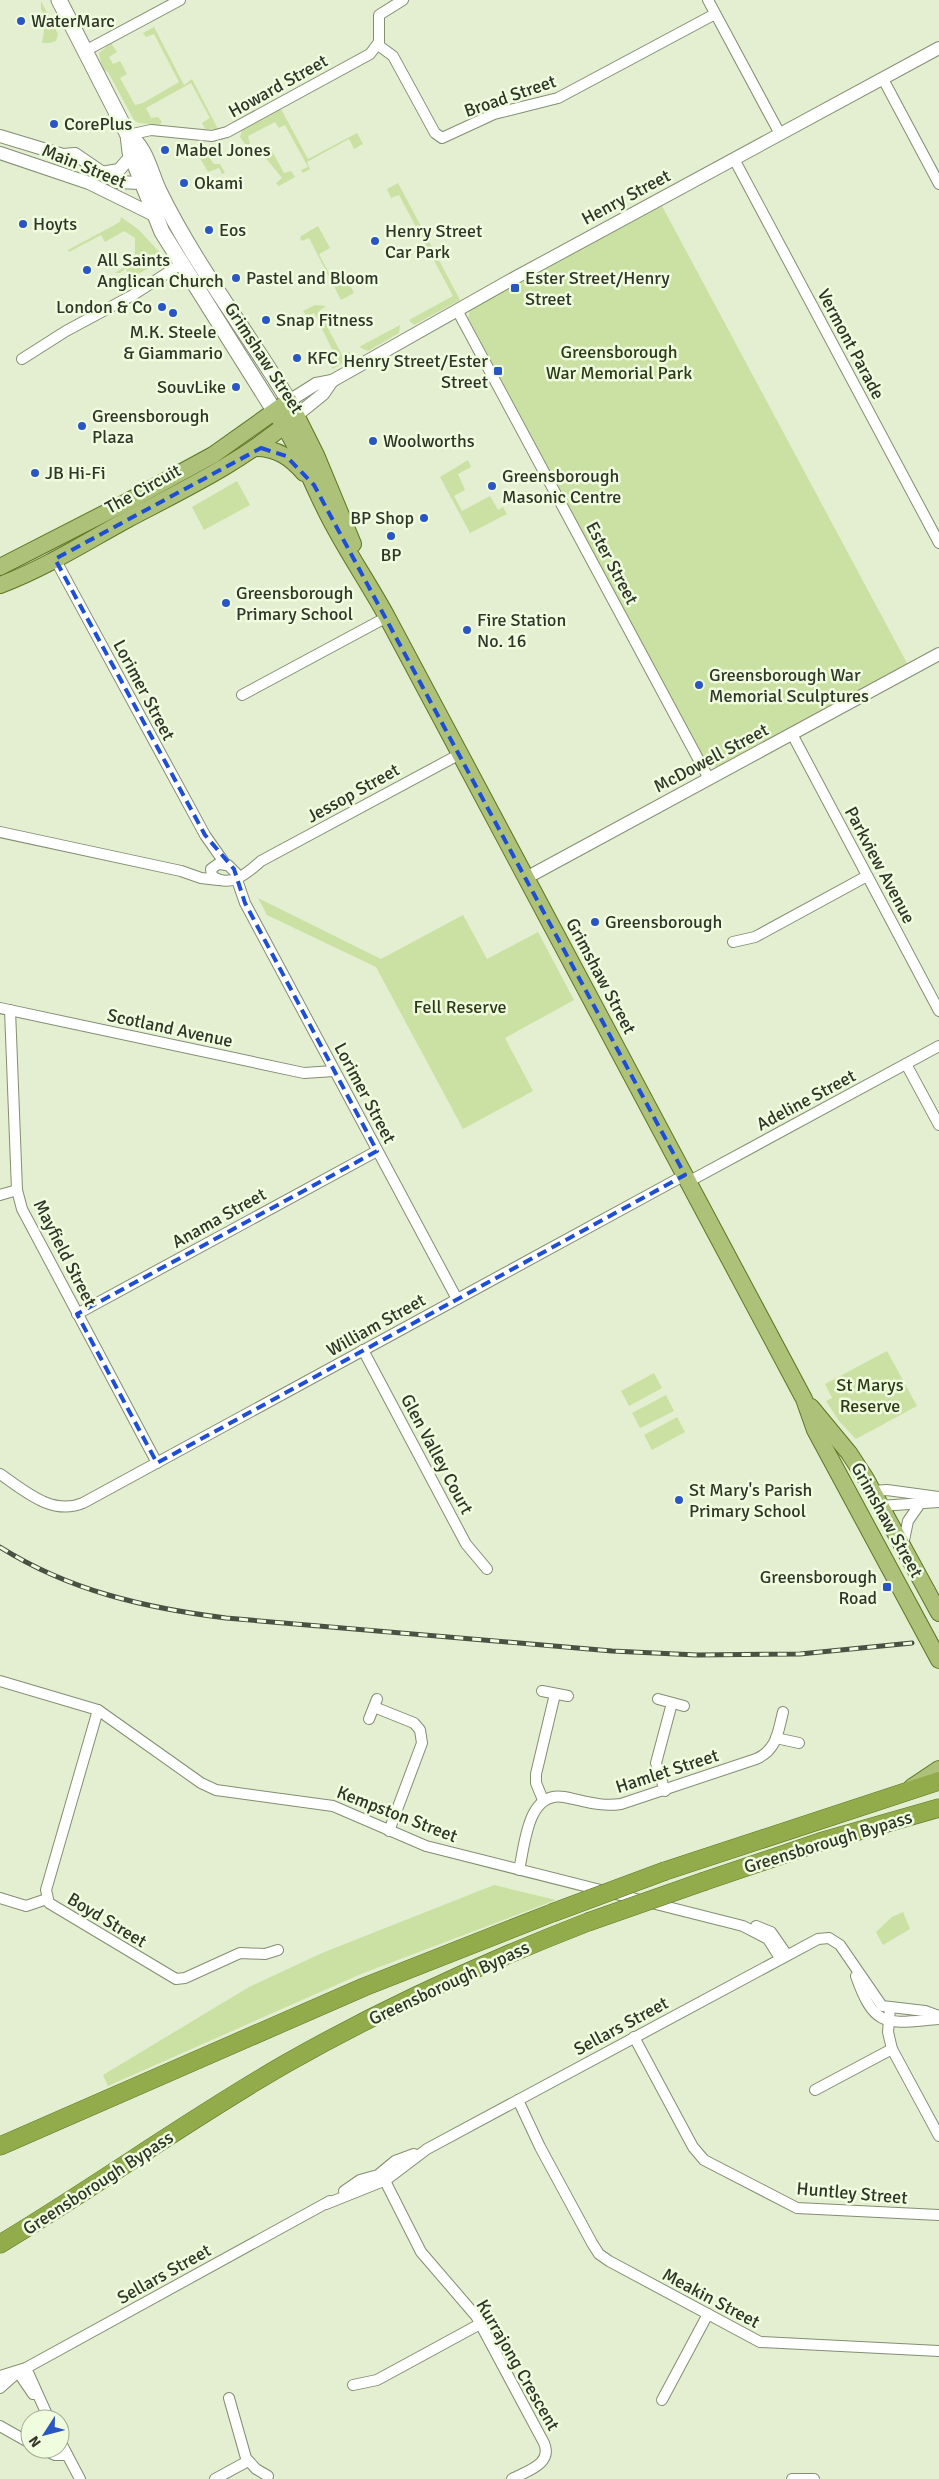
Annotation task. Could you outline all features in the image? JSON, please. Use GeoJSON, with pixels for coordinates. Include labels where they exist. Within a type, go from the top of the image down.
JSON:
{"type":"FeatureCollection","features":[{"type":"Feature","properties":{"kind":"highway","name":"Greensborough Bypass"},"geometry":{"type":"LineString","coordinates":[[0,2146],[332,2000],[458,1948],[664,1871],[939,1781]]}},
{"type":"Feature","properties":{"kind":"highway","name":"Greensborough Bypass"},"geometry":{"type":"LineString","coordinates":[[0,2244],[228,2099],[315,2048],[454,1978],[588,1922],[820,1842],[939,1808]]}},
{"type":"Feature","properties":{"kind":"main road","name":"Grimshaw Street"},"geometry":{"type":"LineString","coordinates":[[58,0],[128,136],[131,156],[195,256],[316,455],[363,572]]}},
{"type":"Feature","properties":{"kind":"main road","name":"Grimshaw Street"},"geometry":{"type":"LineString","coordinates":[[128,136],[140,146],[154,215],[181,264],[275,412],[290,414]]}},
{"type":"Feature","properties":{"kind":"main road"},"geometry":{"type":"LineString","coordinates":[[181,264],[195,256]]}},
{"type":"Feature","properties":{"kind":"main road","name":"The Circuit"},"geometry":{"type":"LineString","coordinates":[[0,567],[47,544],[213,455],[275,412]]}},
{"type":"Feature","properties":{"kind":"main road","name":"Grimshaw Street"},"geometry":{"type":"LineString","coordinates":[[290,414],[314,484],[342,542],[363,572],[804,1399],[815,1430],[939,1660]]}},
{"type":"Feature","properties":{"kind":"main road","name":"The Circuit"},"geometry":{"type":"LineString","coordinates":[[0,585],[56,559],[256,448],[290,414]]}},
{"type":"Feature","properties":{"kind":"main road"},"geometry":{"type":"LineString","coordinates":[[256,448],[271,449],[286,456],[314,484]]}},
{"type":"Feature","properties":{"kind":"main road"},"geometry":{"type":"LineString","coordinates":[[47,544],[56,559]]}},
{"type":"Feature","properties":{"kind":"main road","name":"Grimshaw Street"},"geometry":{"type":"LineString","coordinates":[[804,1399],[849,1453],[939,1613]]}},
{"type":"Feature","properties":{"kind":"main road"},"geometry":{"type":"LineString","coordinates":[[854,1500],[872,1491]]}},
{"type":"Feature","properties":{"kind":"main road"},"geometry":{"type":"LineString","coordinates":[[854,1500],[880,1506]]}},
{"type":"Feature","properties":{"kind":"main road"},"geometry":{"type":"LineString","coordinates":[[906,1791],[939,1769]]}},
{"type":"Feature","properties":{"kind":"street"},"geometry":{"type":"LineString","coordinates":[[85,51],[180,0]]}},
{"type":"Feature","properties":{"kind":"street"},"geometry":{"type":"LineString","coordinates":[[378,45],[379,15],[403,0]]}},
{"type":"Feature","properties":{"kind":"street"},"geometry":{"type":"LineString","coordinates":[[708,0],[780,134]]}},
{"type":"Feature","properties":{"kind":"street","name":"Broad Street"},"geometry":{"type":"LineString","coordinates":[[378,45],[393,56],[435,133],[442,138],[500,112],[558,98],[715,14]]}},
{"type":"Feature","properties":{"kind":"street","name":"Howard Street"},"geometry":{"type":"LineString","coordinates":[[128,136],[151,130],[220,135],[370,54],[378,45]]}},
{"type":"Feature","properties":{"kind":"street","name":"Henry Street"},"geometry":{"type":"LineString","coordinates":[[290,414],[316,384],[332,381],[457,310],[939,48]]}},
{"type":"Feature","properties":{"kind":"street"},"geometry":{"type":"LineString","coordinates":[[883,79],[939,184]]}},
{"type":"Feature","properties":{"kind":"street","name":"Main Street"},"geometry":{"type":"LineString","coordinates":[[0,136],[63,154],[77,155],[101,173],[120,184],[148,182]]}},
{"type":"Feature","properties":{"kind":"street","name":"Main Street"},"geometry":{"type":"LineString","coordinates":[[0,153],[102,189],[154,215]]}},
{"type":"Feature","properties":{"kind":"street"},"geometry":{"type":"LineString","coordinates":[[26,161],[44,161],[63,154]]}},
{"type":"Feature","properties":{"kind":"street"},"geometry":{"type":"LineString","coordinates":[[66,175],[79,171],[80,164],[77,155]]}},
{"type":"Feature","properties":{"kind":"street"},"geometry":{"type":"LineString","coordinates":[[101,173],[118,170],[131,156]]}},
{"type":"Feature","properties":{"kind":"street","name":"Vermont Parade"},"geometry":{"type":"LineString","coordinates":[[734,159],[939,543]]}},
{"type":"Feature","properties":{"kind":"street"},"geometry":{"type":"LineString","coordinates":[[22,359],[66,331],[134,295],[181,264]]}},
{"type":"Feature","properties":{"kind":"street","name":"Ester Street"},"geometry":{"type":"LineString","coordinates":[[457,310],[709,779]]}},
{"type":"Feature","properties":{"kind":"street","name":"Lorimer Street"},"geometry":{"type":"LineString","coordinates":[[56,559],[205,835],[245,903],[457,1299]]}},
{"type":"Feature","properties":{"kind":"street"},"geometry":{"type":"LineString","coordinates":[[242,696],[387,617]]}},
{"type":"Feature","properties":{"kind":"street","name":"McDowell Street"},"geometry":{"type":"LineString","coordinates":[[526,878],[939,654]]}},
{"type":"Feature","properties":{"kind":"street","name":"Parkview Avenue"},"geometry":{"type":"LineString","coordinates":[[792,734],[939,1011]]}},
{"type":"Feature","properties":{"kind":"street","name":"Jessop Street"},"geometry":{"type":"LineString","coordinates":[[0,832],[181,871],[201,878],[230,876],[460,754]]}},
{"type":"Feature","properties":{"kind":"street","name":"Lorimer Street"},"geometry":{"type":"LineString","coordinates":[[205,835],[214,866],[211,875],[230,876]]}},
{"type":"Feature","properties":{"kind":"street","name":"Jessop Street"},"geometry":{"type":"LineString","coordinates":[[181,871],[214,866],[230,876]]}},
{"type":"Feature","properties":{"kind":"street"},"geometry":{"type":"LineString","coordinates":[[732,942],[755,937],[867,876]]}},
{"type":"Feature","properties":{"kind":"street","name":"Scotland Avenue"},"geometry":{"type":"LineString","coordinates":[[5,1009],[304,1074],[334,1071]]}},
{"type":"Feature","properties":{"kind":"street","name":"Mayfield Street"},"geometry":{"type":"LineString","coordinates":[[5,1009],[18,1190],[28,1221],[156,1463]]}},
{"type":"Feature","properties":{"kind":"street","name":"Adeline Street"},"geometry":{"type":"LineString","coordinates":[[686,1178],[939,1046]]}},
{"type":"Feature","properties":{"kind":"street"},"geometry":{"type":"LineString","coordinates":[[906,1064],[939,1125]]}},
{"type":"Feature","properties":{"kind":"street","name":"Anama Street"},"geometry":{"type":"LineString","coordinates":[[78,1314],[377,1151]]}},
{"type":"Feature","properties":{"kind":"street","name":"William Street"},"geometry":{"type":"LineString","coordinates":[[0,1474],[47,1504],[63,1508],[83,1503],[457,1299],[686,1178]]}},
{"type":"Feature","properties":{"kind":"street"},"geometry":{"type":"LineString","coordinates":[[0,1195],[18,1190]]}},
{"type":"Feature","properties":{"kind":"street","name":"Glen Valley Court"},"geometry":{"type":"LineString","coordinates":[[363,1350],[466,1544],[487,1569]]}},
{"type":"Feature","properties":{"kind":"street"},"geometry":{"type":"LineString","coordinates":[[872,1491],[887,1490],[939,1497]]}},
{"type":"Feature","properties":{"kind":"street"},"geometry":{"type":"LineString","coordinates":[[880,1506],[919,1505],[939,1502]]}},
{"type":"Feature","properties":{"kind":"street"},"geometry":{"type":"LineString","coordinates":[[903,1548],[908,1522],[919,1505]]}},
{"type":"Feature","properties":{"kind":"street","name":"Kempston Street"},"geometry":{"type":"LineString","coordinates":[[0,1681],[98,1710],[207,1787],[224,1792],[321,1803],[350,1812],[389,1832],[426,1846],[743,1926],[768,1939],[784,1956]]}},
{"type":"Feature","properties":{"kind":"street"},"geometry":{"type":"LineString","coordinates":[[542,1691],[568,1696]]}},
{"type":"Feature","properties":{"kind":"street"},"geometry":{"type":"LineString","coordinates":[[519,1870],[533,1813],[543,1800],[537,1787],[536,1774],[554,1694]]}},
{"type":"Feature","properties":{"kind":"street"},"geometry":{"type":"LineString","coordinates":[[658,1699],[684,1706]]}},
{"type":"Feature","properties":{"kind":"street"},"geometry":{"type":"LineString","coordinates":[[369,1719],[376,1703],[414,1723],[422,1737],[422,1743],[389,1832]]}},
{"type":"Feature","properties":{"kind":"street"},"geometry":{"type":"LineString","coordinates":[[665,1790],[656,1763],[672,1703]]}},
{"type":"Feature","properties":{"kind":"street","name":"Boyd Street"},"geometry":{"type":"LineString","coordinates":[[98,1710],[46,1890],[47,1899],[52,1906],[176,1979],[185,1978],[240,1953],[265,1954],[278,1950]]}},
{"type":"Feature","properties":{"kind":"street","name":"Hamlet Street"},"geometry":{"type":"LineString","coordinates":[[543,1800],[557,1796],[589,1804],[610,1806],[632,1802],[764,1756],[772,1749],[783,1712]]}},
{"type":"Feature","properties":{"kind":"street"},"geometry":{"type":"LineString","coordinates":[[776,1738],[799,1743]]}},
{"type":"Feature","properties":{"kind":"street"},"geometry":{"type":"LineString","coordinates":[[0,1898],[26,1906],[47,1899]]}},
{"type":"Feature","properties":{"kind":"street","name":"Sellars Street"},"geometry":{"type":"LineString","coordinates":[[0,2388],[22,2370],[326,2204],[360,2180],[381,2179],[395,2161],[427,2149],[818,1939],[833,1940],[840,1945],[853,1966]]}},
{"type":"Feature","properties":{"kind":"street"},"geometry":{"type":"LineString","coordinates":[[853,1966],[880,2002],[890,2008],[925,2011],[939,2017]]}},
{"type":"Feature","properties":{"kind":"street"},"geometry":{"type":"LineString","coordinates":[[853,1966],[867,2005],[876,2014],[888,2021],[939,2017]]}},
{"type":"Feature","properties":{"kind":"street"},"geometry":{"type":"LineString","coordinates":[[890,2008],[888,2021],[892,2049],[939,2136]]}},
{"type":"Feature","properties":{"kind":"street","name":"Huntley Street"},"geometry":{"type":"LineString","coordinates":[[634,2037],[693,2147],[704,2160],[797,2208],[939,2215]]}},
{"type":"Feature","properties":{"kind":"street"},"geometry":{"type":"LineString","coordinates":[[815,2090],[892,2049]]}},
{"type":"Feature","properties":{"kind":"street","name":"Meakin Street"},"geometry":{"type":"LineString","coordinates":[[515,2102],[599,2254],[760,2342],[939,2351]]}},
{"type":"Feature","properties":{"kind":"street","name":"Kurrajong Crescent"},"geometry":{"type":"LineString","coordinates":[[381,2179],[421,2252],[466,2303],[480,2324],[547,2451],[543,2462],[512,2479]]}},
{"type":"Feature","properties":{"kind":"street"},"geometry":{"type":"LineString","coordinates":[[662,2400],[708,2314]]}},
{"type":"Feature","properties":{"kind":"street"},"geometry":{"type":"LineString","coordinates":[[353,2386],[377,2380],[480,2324]]}},
{"type":"Feature","properties":{"kind":"street"},"geometry":{"type":"LineString","coordinates":[[22,2370],[43,2409]]}},
{"type":"Feature","properties":{"kind":"street","name":"Sellars Street"},"geometry":{"type":"LineString","coordinates":[[0,2376],[22,2370]]}},
{"type":"Feature","properties":{"kind":"street"},"geometry":{"type":"LineString","coordinates":[[230,2398],[248,2461],[256,2470],[268,2476]]}},
{"type":"Feature","properties":{"kind":"street"},"geometry":{"type":"LineString","coordinates":[[0,2426],[20,2437]]}},
{"type":"Feature","properties":{"kind":"street"},"geometry":{"type":"LineString","coordinates":[[69,2459],[80,2479]]}},
{"type":"Feature","properties":{"kind":"street"},"geometry":{"type":"LineString","coordinates":[[215,2479],[248,2461]]}},
{"type":"Feature","properties":{"kind":"street"},"geometry":{"type":"LineString","coordinates":[[792,2479],[814,2479]]}},
{"type":"Feature","properties":{"kind":"highlighted area"},"geometry":{"type":"Polygon","coordinates":[[[261,448],[286,456],[314,485],[685,1175],[157,1463],[77,1314],[377,1151],[245,903],[234,869],[205,835],[55,559],[261,448]]]}},
{"type":"Feature","properties":{"kind":"green space"},"geometry":{"type":"Polygon","coordinates":[[[41,1],[58,34],[56,41],[50,43],[42,43],[44,32],[42,22],[45,17],[41,9],[41,1]]]}},
{"type":"Feature","properties":{"kind":"green space"},"geometry":{"type":"Polygon","coordinates":[[[154,27],[184,85],[192,79],[218,129],[205,129],[202,123],[210,118],[191,83],[146,108],[151,118],[158,117],[162,122],[159,125],[139,123],[134,120],[108,72],[102,69],[99,53],[111,43],[117,52],[109,57],[113,64],[120,61],[127,74],[120,78],[135,105],[143,103],[179,82],[154,34],[146,37],[143,33],[154,27]]]}},
{"type":"Feature","properties":{"kind":"green space"},"geometry":{"type":"Polygon","coordinates":[[[281,109],[308,159],[357,133],[363,144],[354,149],[349,139],[307,162],[310,169],[303,173],[301,170],[308,167],[285,125],[279,128],[275,122],[248,136],[250,144],[245,144],[240,137],[242,130],[281,109]]]}},
{"type":"Feature","properties":{"kind":"green space"},"geometry":{"type":"Polygon","coordinates":[[[269,145],[284,173],[291,171],[295,177],[279,186],[276,183],[282,178],[260,151],[254,155],[253,153],[269,145]]]}},
{"type":"Feature","properties":{"kind":"green space"},"geometry":{"type":"Polygon","coordinates":[[[193,146],[201,147],[214,164],[220,164],[225,173],[222,174],[219,168],[208,172],[193,146]]]}},
{"type":"Feature","properties":{"kind":"green space"},"geometry":{"type":"Polygon","coordinates":[[[398,183],[460,300],[414,325],[409,320],[453,296],[399,195],[391,198],[387,189],[398,183]]]}},
{"type":"Feature","properties":{"kind":"green space","name":"Greensborough War Memorial Park"},"geometry":{"type":"Polygon","coordinates":[[[662,206],[908,665],[717,767],[709,765],[704,759],[468,318],[470,311],[482,302],[662,206]]]}},
{"type":"Feature","properties":{"kind":"green space"},"geometry":{"type":"Polygon","coordinates":[[[121,217],[139,230],[162,255],[160,262],[134,276],[127,272],[126,268],[120,273],[115,273],[135,260],[135,238],[124,231],[105,242],[101,235],[69,252],[68,250],[120,222],[121,217]]]}},
{"type":"Feature","properties":{"kind":"green space"},"geometry":{"type":"Polygon","coordinates":[[[318,226],[330,248],[319,254],[331,277],[343,271],[354,293],[341,300],[309,238],[302,241],[300,239],[301,236],[318,226]]]}},
{"type":"Feature","properties":{"kind":"green space"},"geometry":{"type":"Polygon","coordinates":[[[315,305],[326,306],[319,311],[342,355],[349,352],[352,357],[333,369],[326,361],[329,359],[326,353],[332,349],[314,313],[307,317],[303,311],[315,305]]]}},
{"type":"Feature","properties":{"kind":"green space"},"geometry":{"type":"Polygon","coordinates":[[[400,325],[399,333],[368,351],[359,347],[400,325]]]}},
{"type":"Feature","properties":{"kind":"green space"},"geometry":{"type":"Polygon","coordinates":[[[468,460],[471,467],[458,474],[465,490],[454,496],[462,511],[490,496],[498,510],[503,507],[507,514],[470,533],[440,477],[468,460]]]}},
{"type":"Feature","properties":{"kind":"green space"},"geometry":{"type":"Polygon","coordinates":[[[237,481],[250,505],[204,530],[192,507],[237,481]]]}},
{"type":"Feature","properties":{"kind":"green space","name":"Fell Reserve"},"geometry":{"type":"Polygon","coordinates":[[[258,898],[381,959],[463,915],[487,959],[538,932],[574,1000],[505,1038],[533,1091],[463,1129],[376,967],[267,915],[258,898]]]}},
{"type":"Feature","properties":{"kind":"green space","name":"St Marys Reserve"},"geometry":{"type":"Polygon","coordinates":[[[887,1351],[917,1406],[856,1439],[839,1421],[826,1401],[832,1398],[825,1384],[887,1351]]]}},
{"type":"Feature","properties":{"kind":"green space"},"geometry":{"type":"Polygon","coordinates":[[[654,1373],[662,1388],[629,1406],[621,1391],[654,1373]]]}},
{"type":"Feature","properties":{"kind":"green space"},"geometry":{"type":"Polygon","coordinates":[[[666,1395],[674,1411],[640,1428],[632,1413],[666,1395]]]}},
{"type":"Feature","properties":{"kind":"green space"},"geometry":{"type":"Polygon","coordinates":[[[677,1417],[685,1432],[652,1450],[644,1435],[677,1417]]]}},
{"type":"Feature","properties":{"kind":"green space"},"geometry":{"type":"Polygon","coordinates":[[[494,1885],[556,1900],[361,1974],[108,2086],[103,2075],[249,1987],[322,1953],[494,1885]]]}},
{"type":"Feature","properties":{"kind":"green space"},"geometry":{"type":"Polygon","coordinates":[[[903,1912],[910,1929],[883,1945],[876,1932],[892,1917],[903,1912]]]}},
{"type":"Feature","properties":{"kind":"railway"},"geometry":{"type":"LineString","coordinates":[[0,1547],[54,1575],[109,1595],[167,1609],[226,1618],[612,1651],[697,1655],[800,1654],[912,1643]]}},
{"type":"Feature","properties":{"kind":"place","name":"WaterMarc"},"geometry":{"type":"Point","coordinates":[21,21]}},
{"type":"Feature","properties":{"kind":"place","name":"CorePlus"},"geometry":{"type":"Point","coordinates":[54,124]}},
{"type":"Feature","properties":{"kind":"place","name":"Mabel Jones"},"geometry":{"type":"Point","coordinates":[165,150]}},
{"type":"Feature","properties":{"kind":"place","name":"Okami"},"geometry":{"type":"Point","coordinates":[184,183]}},
{"type":"Feature","properties":{"kind":"place","name":"Hoyts"},"geometry":{"type":"Point","coordinates":[23,224]}},
{"type":"Feature","properties":{"kind":"place","name":"Eos"},"geometry":{"type":"Point","coordinates":[209,230]}},
{"type":"Feature","properties":{"kind":"place","name":"Henry Street Car Park"},"geometry":{"type":"Point","coordinates":[375,241]}},
{"type":"Feature","properties":{"kind":"place","name":"All Saints Anglican Church"},"geometry":{"type":"Point","coordinates":[87,270]}},
{"type":"Feature","properties":{"kind":"place","name":"Pastel and Bloom"},"geometry":{"type":"Point","coordinates":[236,278]}},
{"type":"Feature","properties":{"kind":"place","name":"Ester Street/Henry Street"},"geometry":{"type":"Point","coordinates":[515,288]}},
{"type":"Feature","properties":{"kind":"place","name":"London & Co"},"geometry":{"type":"Point","coordinates":[162,307]}},
{"type":"Feature","properties":{"kind":"place","name":"M.K. Steele & Giammario"},"geometry":{"type":"Point","coordinates":[173,313]}},
{"type":"Feature","properties":{"kind":"place","name":"Snap Fitness"},"geometry":{"type":"Point","coordinates":[266,320]}},
{"type":"Feature","properties":{"kind":"place","name":"KFC"},"geometry":{"type":"Point","coordinates":[297,358]}},
{"type":"Feature","properties":{"kind":"place","name":"Henry Street/Ester Street"},"geometry":{"type":"Point","coordinates":[498,371]}},
{"type":"Feature","properties":{"kind":"place","name":"SouvLike"},"geometry":{"type":"Point","coordinates":[236,387]}},
{"type":"Feature","properties":{"kind":"place","name":"Greensborough Plaza"},"geometry":{"type":"Point","coordinates":[82,426]}},
{"type":"Feature","properties":{"kind":"place","name":"Woolworths"},"geometry":{"type":"Point","coordinates":[373,441]}},
{"type":"Feature","properties":{"kind":"place","name":"JB Hi-Fi"},"geometry":{"type":"Point","coordinates":[35,473]}},
{"type":"Feature","properties":{"kind":"place","name":"Greensborough Masonic Centre"},"geometry":{"type":"Point","coordinates":[492,486]}},
{"type":"Feature","properties":{"kind":"place","name":"BP Shop"},"geometry":{"type":"Point","coordinates":[424,518]}},
{"type":"Feature","properties":{"kind":"place","name":"BP"},"geometry":{"type":"Point","coordinates":[391,536]}},
{"type":"Feature","properties":{"kind":"place","name":"Greensborough Primary School"},"geometry":{"type":"Point","coordinates":[226,603]}},
{"type":"Feature","properties":{"kind":"place","name":"Fire Station No. 16"},"geometry":{"type":"Point","coordinates":[467,630]}},
{"type":"Feature","properties":{"kind":"place","name":"Greensborough War Memorial Sculptures"},"geometry":{"type":"Point","coordinates":[699,685]}},
{"type":"Feature","properties":{"kind":"place","name":"Greensborough"},"geometry":{"type":"Point","coordinates":[595,922]}},
{"type":"Feature","properties":{"kind":"place","name":"St Mary's Parish Primary School"},"geometry":{"type":"Point","coordinates":[679,1500]}},
{"type":"Feature","properties":{"kind":"place","name":"Greensborough Road"},"geometry":{"type":"Point","coordinates":[887,1587]}}]}
